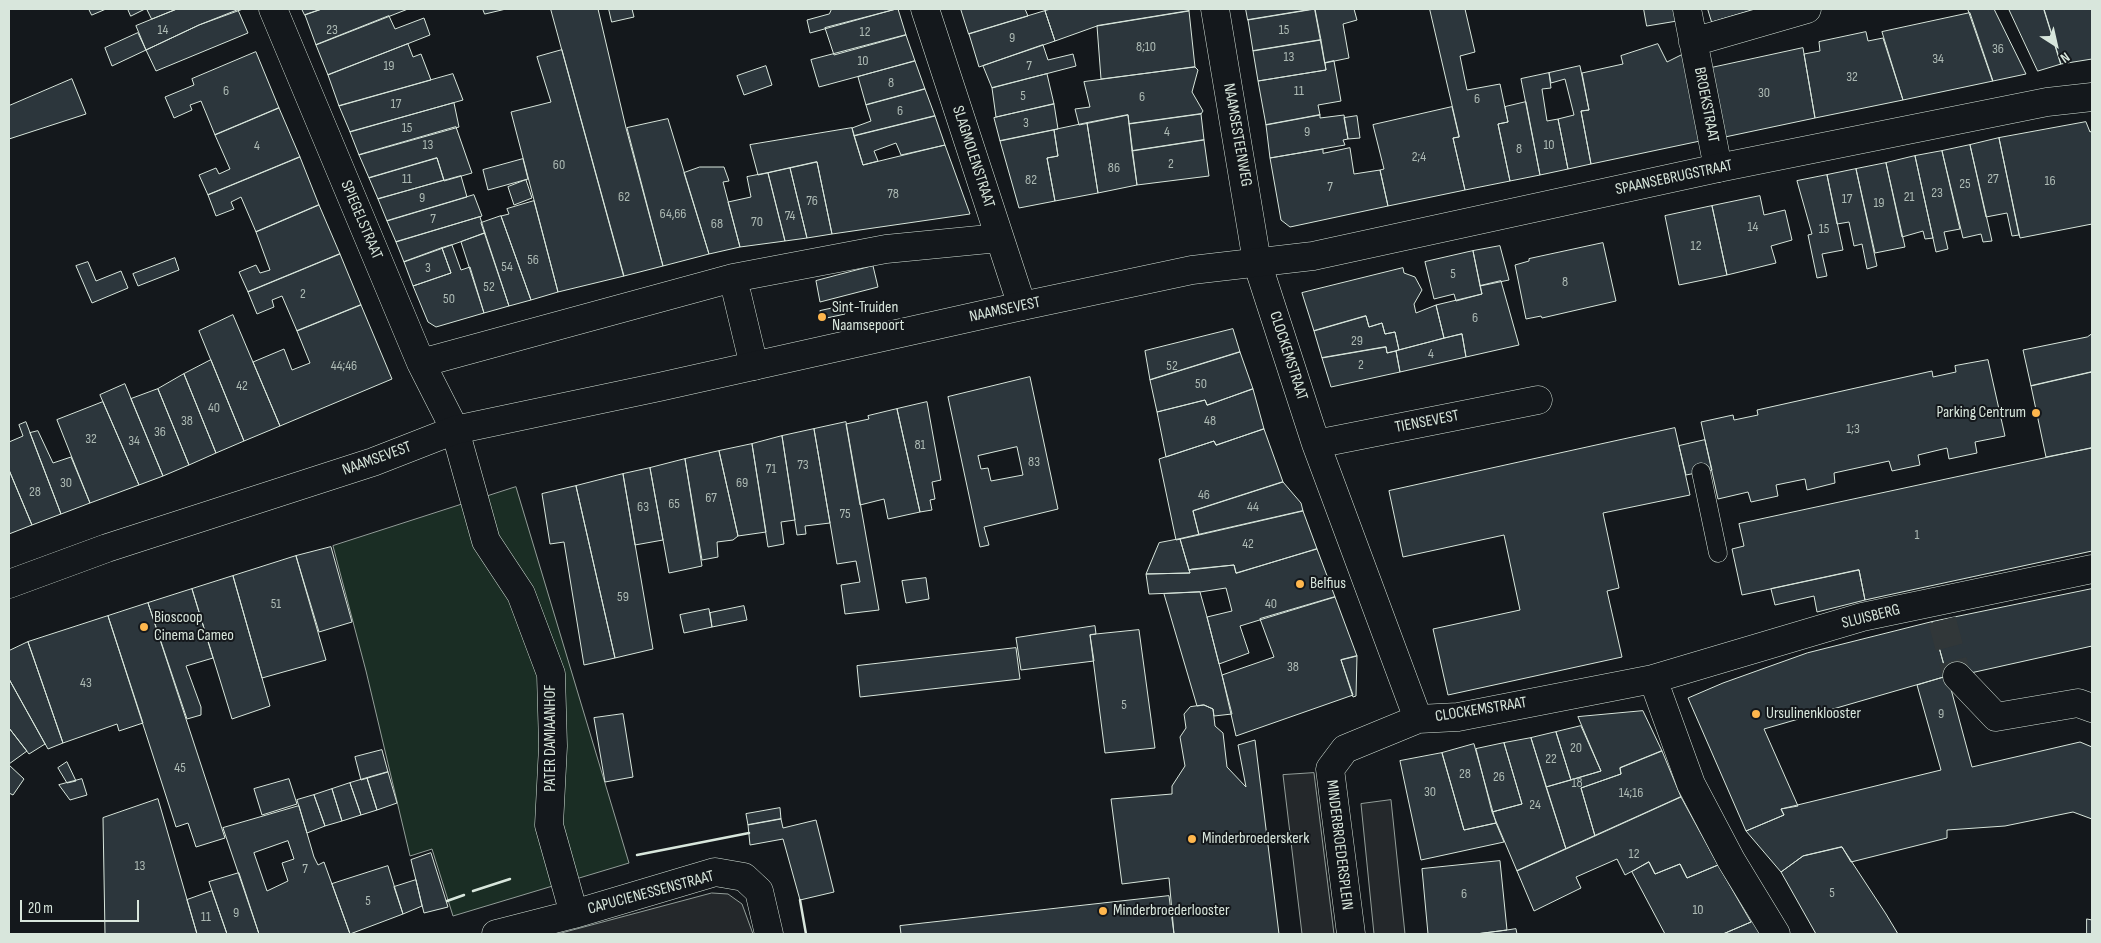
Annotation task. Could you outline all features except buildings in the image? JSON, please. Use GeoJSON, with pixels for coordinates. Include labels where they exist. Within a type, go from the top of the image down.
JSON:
{"type":"FeatureCollection","features":[{"type":"Feature","properties":{"kind":"street","name":"SPIEGELSTRAAT"},"geometry":{"type":"LineString","coordinates":[[273,9],[421,363],[454,430]]}},
{"type":"Feature","properties":{"kind":"street","name":"SLAGMOLENSTRAAT"},"geometry":{"type":"LineString","coordinates":[[925,9],[1022,306]]}},
{"type":"Feature","properties":{"kind":"street","name":"NAAMSESTEENWEG"},"geometry":{"type":"LineString","coordinates":[[1216,9],[1257,262]]}},
{"type":"Feature","properties":{"kind":"street","name":"BROEKSTRAAT"},"geometry":{"type":"LineString","coordinates":[[1687,9],[1718,168]]}},
{"type":"Feature","properties":{"kind":"street"},"geometry":{"type":"LineString","coordinates":[[1693,42],[1806,9]]}},
{"type":"Feature","properties":{"kind":"street","name":"SPAANSEBRUGSTRAAT"},"geometry":{"type":"LineString","coordinates":[[1257,262],[1313,256],[1718,168],[2047,102],[2092,97]]}},
{"type":"Feature","properties":{"kind":"street"},"geometry":{"type":"LineString","coordinates":[[421,363],[733,278],[886,248],[999,238]]}},
{"type":"Feature","properties":{"kind":"street","name":"NAAMSEVEST"},"geometry":{"type":"LineString","coordinates":[[9,584],[107,548],[373,462],[454,430],[1192,270],[1257,262]]}},
{"type":"Feature","properties":{"kind":"street","name":"CLOCKEMSTRAAT"},"geometry":{"type":"LineString","coordinates":[[1257,262],[1316,444],[1418,719],[1458,717],[1653,679]]}},
{"type":"Feature","properties":{"kind":"street"},"geometry":{"type":"LineString","coordinates":[[733,278],[754,366]]}},
{"type":"Feature","properties":{"kind":"street","name":"TIENSEVEST"},"geometry":{"type":"LineString","coordinates":[[1316,444],[1538,400]]}},
{"type":"Feature","properties":{"kind":"street","name":"PATER DAMIAANHOF"},"geometry":{"type":"LineString","coordinates":[[454,430],[486,541],[522,594],[551,674],[553,746],[549,825],[574,914]]}},
{"type":"Feature","properties":{"kind":"street","name":"SLUISBERG"},"geometry":{"type":"LineString","coordinates":[[1653,679],[1862,617],[1938,611],[2092,569]]}},
{"type":"Feature","properties":{"kind":"street"},"geometry":{"type":"LineString","coordinates":[[1958,676],[1996,717],[2078,703],[2092,708]]}},
{"type":"Feature","properties":{"kind":"street"},"geometry":{"type":"LineString","coordinates":[[1653,679],[1691,784],[1731,860],[1776,934]]}},
{"type":"Feature","properties":{"kind":"street","name":"MINDERBROEDERSPLEIN"},"geometry":{"type":"LineString","coordinates":[[1350,934],[1330,770],[1345,748],[1418,719]]}},
{"type":"Feature","properties":{"kind":"street","name":"CAPUCIENESSENSTRAAT"},"geometry":{"type":"LineString","coordinates":[[496,934],[574,914],[715,872],[744,877],[759,891],[769,934]]}},
{"type":"Feature","properties":{"kind":"lane"},"geometry":{"type":"LineString","coordinates":[[1701,472],[1718,553]]}},
{"type":"Feature","properties":{"kind":"green space"},"geometry":{"type":"Polygon","coordinates":[[[516,487],[629,863],[453,916],[432,849],[410,856],[366,671],[333,546],[516,487]]]}},
{"type":"Feature","properties":{"kind":"shaded area"},"geometry":{"type":"Polygon","coordinates":[[[1314,773],[1334,934],[1302,934],[1283,775],[1314,773]]]}},
{"type":"Feature","properties":{"kind":"shaded area"},"geometry":{"type":"Polygon","coordinates":[[[1391,800],[1405,934],[1374,934],[1361,804],[1391,800]]]}},
{"type":"Feature","properties":{"kind":"shaded area"},"geometry":{"type":"Polygon","coordinates":[[[712,893],[728,894],[742,904],[753,934],[558,934],[712,893]]]}},
{"type":"Feature","properties":{"kind":"tunnel"},"geometry":{"type":"LineString","coordinates":[[1942,620],[1957,676]]}},
{"type":"Feature","properties":{"kind":"wall"},"geometry":{"type":"LineString","coordinates":[[637,855],[749,833]]}},
{"type":"Feature","properties":{"kind":"wall"},"geometry":{"type":"LineString","coordinates":[[473,891],[510,879]]}},
{"type":"Feature","properties":{"kind":"wall"},"geometry":{"type":"LineString","coordinates":[[447,901],[464,895]]}},
{"type":"Feature","properties":{"kind":"wall"},"geometry":{"type":"LineString","coordinates":[[800,900],[806,934]]}},
{"type":"Feature","properties":{"kind":"place","name":"Sint-Truiden Naamsepoort"},"geometry":{"type":"Point","coordinates":[822,317]}},
{"type":"Feature","properties":{"kind":"place","name":"Parking Centrum"},"geometry":{"type":"Point","coordinates":[2036,413]}},
{"type":"Feature","properties":{"kind":"place","name":"Belfius"},"geometry":{"type":"Point","coordinates":[1300,584]}},
{"type":"Feature","properties":{"kind":"place","name":"Bioscoop Cinema Cameo"},"geometry":{"type":"Point","coordinates":[144,627]}},
{"type":"Feature","properties":{"kind":"place","name":"Ursulinenklooster"},"geometry":{"type":"Point","coordinates":[1756,714]}},
{"type":"Feature","properties":{"kind":"place","name":"Minderbroederskerk"},"geometry":{"type":"Point","coordinates":[1192,839]}},
{"type":"Feature","properties":{"kind":"place","name":"Minderbroederlooster"},"geometry":{"type":"Point","coordinates":[1103,911]}}]}
